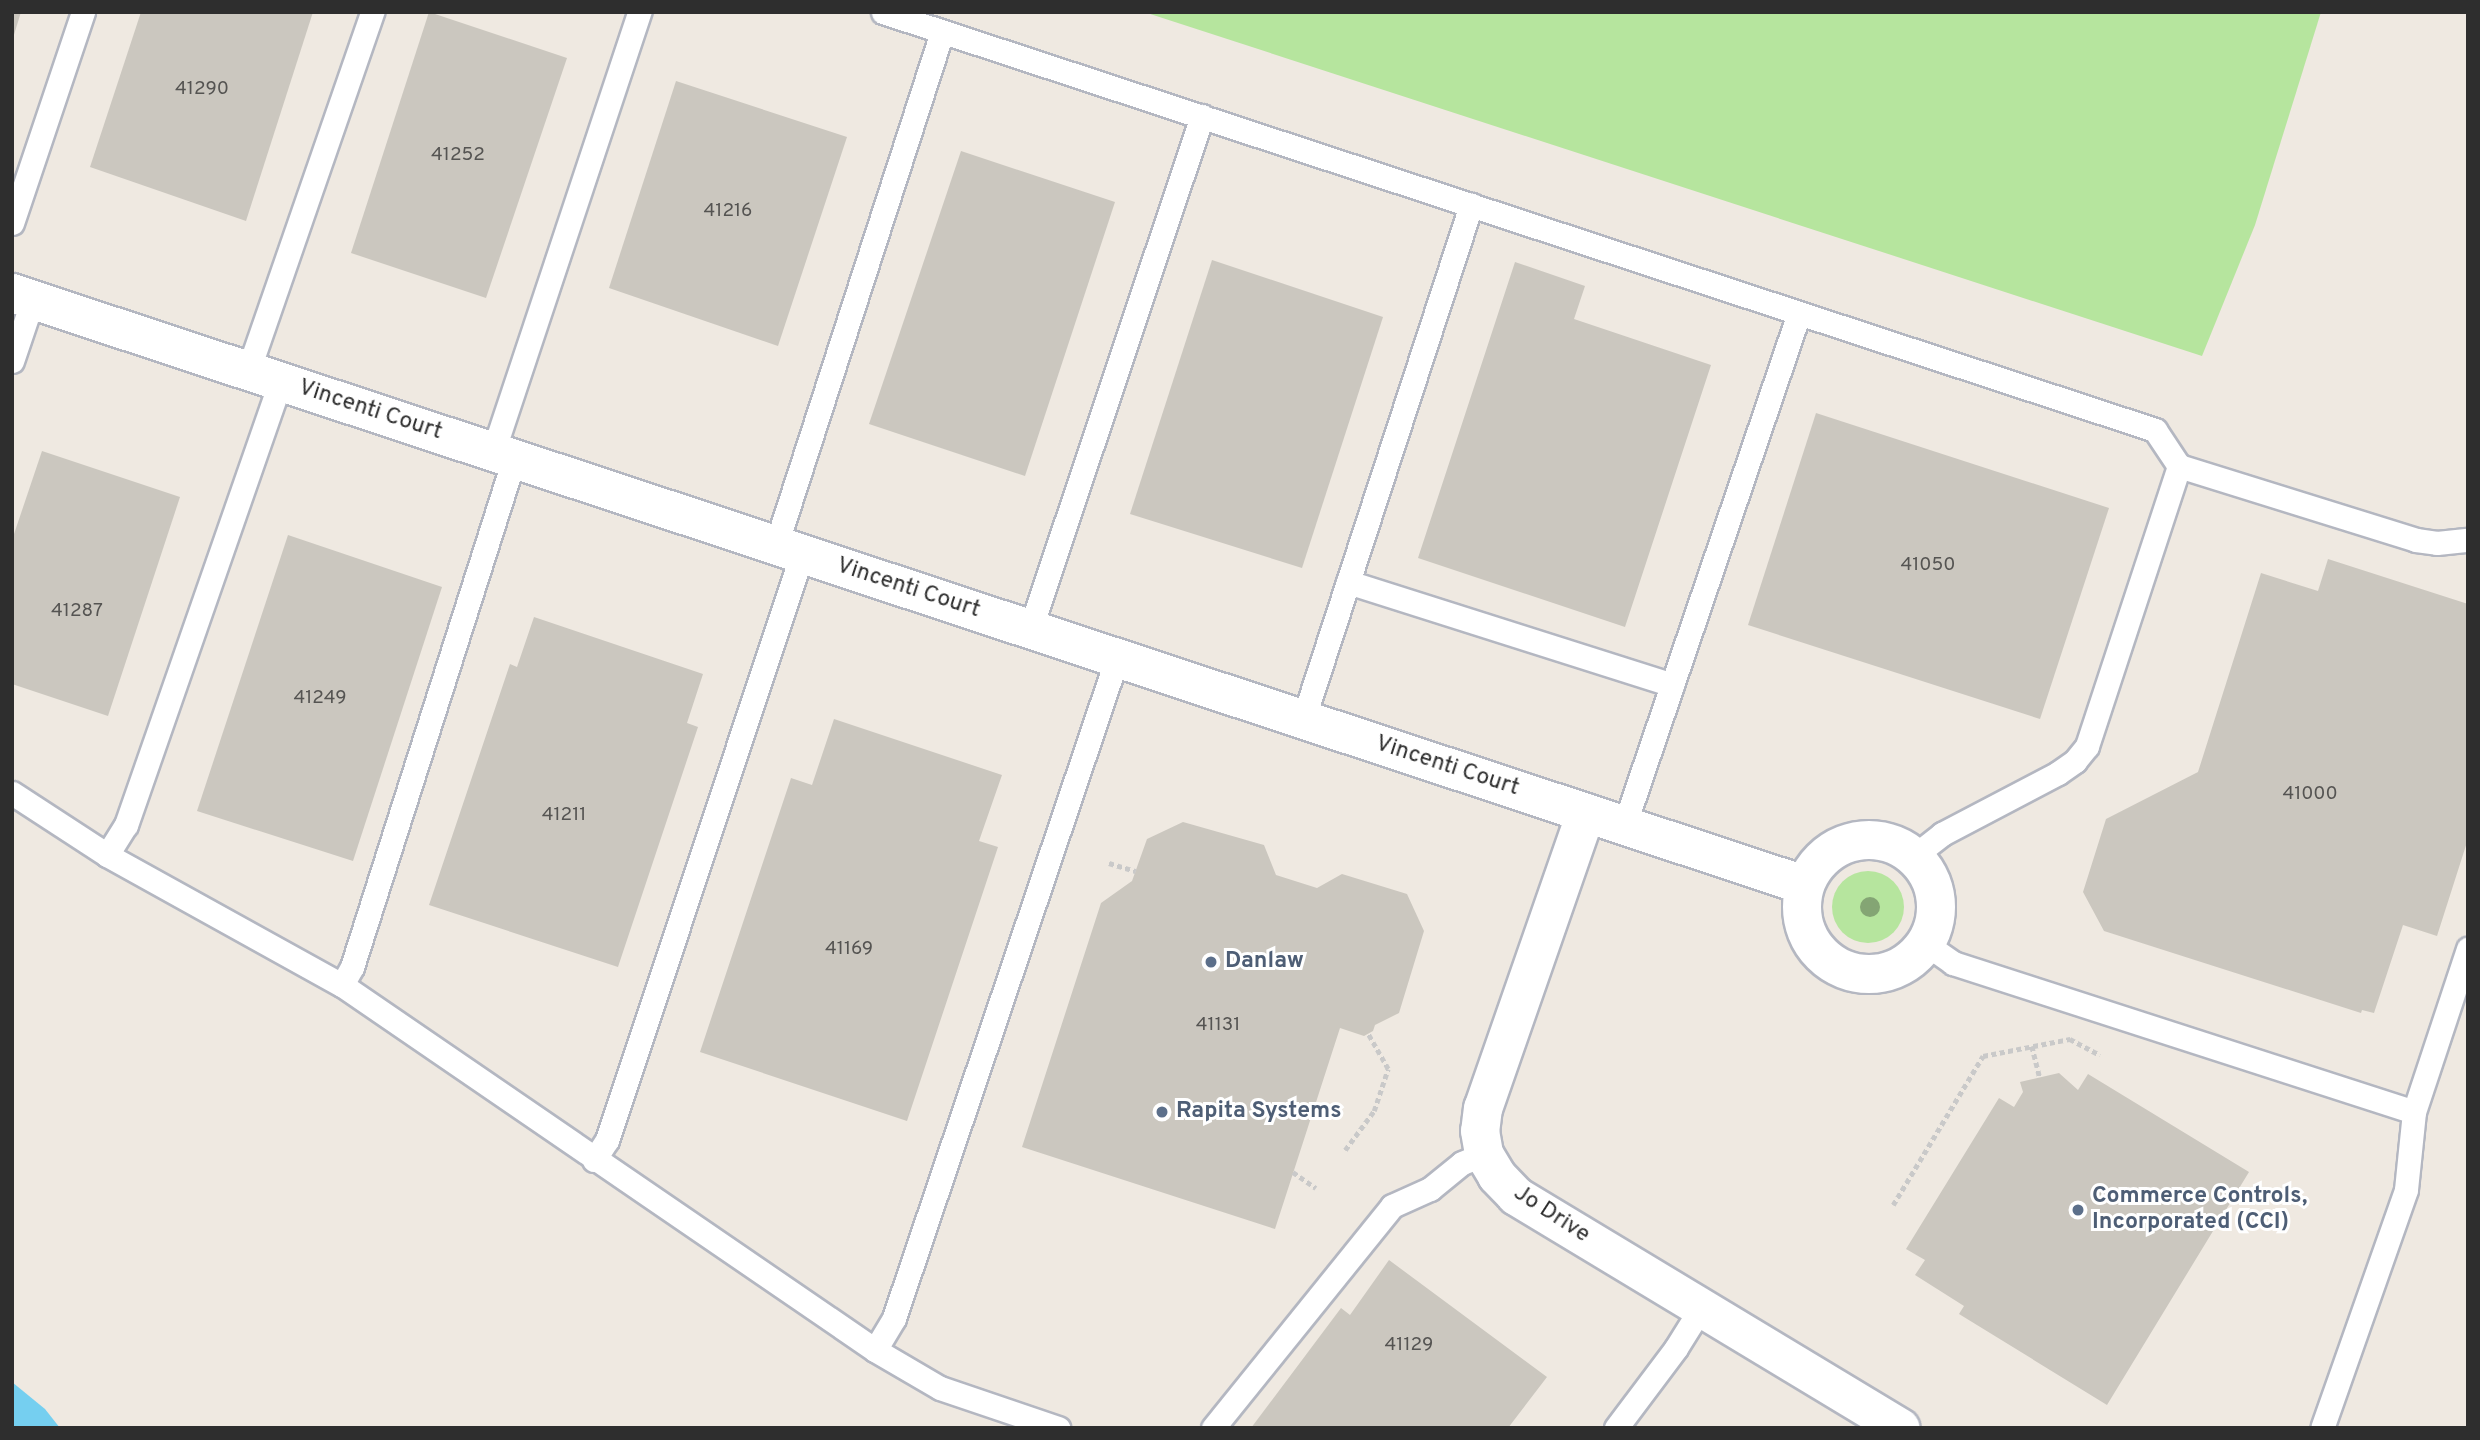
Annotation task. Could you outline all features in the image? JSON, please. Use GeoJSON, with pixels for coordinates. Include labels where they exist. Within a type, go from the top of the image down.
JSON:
{"type":"FeatureCollection","features":[{"type":"Feature","properties":{"kind":"street","name":"Vincenti Court"},"geometry":{"type":"LineString","coordinates":[[23,296],[1804,886]]}},
{"type":"Feature","properties":{"kind":"street","name":"Jo Drive"},"geometry":{"type":"LineString","coordinates":[[1586,813],[1483,1108],[1480,1131],[1484,1154],[1497,1176],[1516,1196],[1900,1428]]}},
{"type":"Feature","properties":{"kind":"street"},"geometry":{"type":"LineString","coordinates":[[1873,839],[1895,844],[1914,856],[1929,874],[1937,897],[1936,921],[1926,944],[1913,959],[1895,970],[1874,975],[1854,973],[1833,964],[1816,950],[1805,930],[1801,908],[1804,886],[1815,866],[1831,850],[1851,841],[1873,839]]}},
{"type":"Feature","properties":{"kind":"lane"},"geometry":{"type":"LineString","coordinates":[[12,223],[83,12]]}},
{"type":"Feature","properties":{"kind":"lane"},"geometry":{"type":"LineString","coordinates":[[107,855],[126,825],[372,12]]}},
{"type":"Feature","properties":{"kind":"lane"},"geometry":{"type":"LineString","coordinates":[[342,985],[352,967],[503,456],[639,12]]}},
{"type":"Feature","properties":{"kind":"lane"},"geometry":{"type":"LineString","coordinates":[[883,12],[2155,430],[2179,466],[2416,540],[2437,543],[2468,541]]}},
{"type":"Feature","properties":{"kind":"lane"},"geometry":{"type":"LineString","coordinates":[[594,1160],[607,1140],[789,550],[942,32]]}},
{"type":"Feature","properties":{"kind":"lane"},"geometry":{"type":"LineString","coordinates":[[1030,629],[1202,116]]}},
{"type":"Feature","properties":{"kind":"lane"},"geometry":{"type":"LineString","coordinates":[[1303,720],[1471,205]]}},
{"type":"Feature","properties":{"kind":"lane"},"geometry":{"type":"LineString","coordinates":[[12,361],[23,296]]}},
{"type":"Feature","properties":{"kind":"lane"},"geometry":{"type":"LineString","coordinates":[[1624,826],[1799,313]]}},
{"type":"Feature","properties":{"kind":"lane"},"geometry":{"type":"LineString","coordinates":[[1914,856],[1942,834],[2058,773],[2075,761],[2087,746],[2179,466]]}},
{"type":"Feature","properties":{"kind":"lane"},"geometry":{"type":"LineString","coordinates":[[1348,582],[1672,685]]}},
{"type":"Feature","properties":{"kind":"lane"},"geometry":{"type":"LineString","coordinates":[[875,1350],[894,1318],[1117,659]]}},
{"type":"Feature","properties":{"kind":"lane"},"geometry":{"type":"LineString","coordinates":[[12,793],[107,855],[342,985],[875,1350],[940,1388],[1058,1428]]}},
{"type":"Feature","properties":{"kind":"lane"},"geometry":{"type":"LineString","coordinates":[[1926,944],[1953,963],[2414,1112]]}},
{"type":"Feature","properties":{"kind":"lane"},"geometry":{"type":"LineString","coordinates":[[2322,1428],[2406,1190],[2414,1112],[2468,950]]}},
{"type":"Feature","properties":{"kind":"lane"},"geometry":{"type":"LineString","coordinates":[[1213,1428],[1392,1206],[1430,1189],[1462,1163],[1484,1154]]}},
{"type":"Feature","properties":{"kind":"lane"},"geometry":{"type":"LineString","coordinates":[[1616,1428],[1676,1348],[1701,1308]]}},
{"type":"Feature","properties":{"kind":"path"},"geometry":{"type":"LineString","coordinates":[[1110,863],[1136,871]]}},
{"type":"Feature","properties":{"kind":"path"},"geometry":{"type":"LineString","coordinates":[[1345,1150],[1374,1111],[1388,1069],[1368,1034]]}},
{"type":"Feature","properties":{"kind":"path"},"geometry":{"type":"LineString","coordinates":[[1893,1205],[1983,1056],[2070,1039],[2100,1055]]}},
{"type":"Feature","properties":{"kind":"path"},"geometry":{"type":"LineString","coordinates":[[2032,1046],[2040,1078]]}},
{"type":"Feature","properties":{"kind":"path"},"geometry":{"type":"LineString","coordinates":[[1293,1172],[1316,1188]]}},
{"type":"Feature","properties":{"kind":"green space"},"geometry":{"type":"Polygon","coordinates":[[[1144,12],[2321,12],[2255,225],[2202,356],[1144,12]]]}},
{"type":"Feature","properties":{"kind":"green space"},"geometry":{"type":"Polygon","coordinates":[[[1868,871],[1888,877],[1898,887],[1904,907],[1898,927],[1888,937],[1868,943],[1848,937],[1838,927],[1832,907],[1838,887],[1848,877],[1868,871]]]}},
{"type":"Feature","properties":{"kind":"water"},"geometry":{"type":"Polygon","coordinates":[[[12,1382],[45,1409],[60,1428],[12,1428],[12,1382]]]}},
{"type":"Feature","properties":{"kind":"building"},"geometry":{"type":"Polygon","coordinates":[[[12,12],[21,12],[13,38],[12,38],[12,12]]]}},
{"type":"Feature","properties":{"kind":"building"},"geometry":{"type":"Polygon","coordinates":[[[141,12],[313,12],[246,221],[90,167],[141,12]]]}},
{"type":"Feature","properties":{"kind":"building"},"geometry":{"type":"Polygon","coordinates":[[[429,12],[567,58],[486,298],[351,253],[429,12]]]}},
{"type":"Feature","properties":{"kind":"building"},"geometry":{"type":"Polygon","coordinates":[[[676,81],[847,137],[778,346],[609,288],[676,81]]]}},
{"type":"Feature","properties":{"kind":"building"},"geometry":{"type":"Polygon","coordinates":[[[961,151],[1115,202],[1025,476],[869,424],[961,151]]]}},
{"type":"Feature","properties":{"kind":"building"},"geometry":{"type":"Polygon","coordinates":[[[1212,260],[1383,317],[1302,568],[1130,514],[1212,260]]]}},
{"type":"Feature","properties":{"kind":"building"},"geometry":{"type":"Polygon","coordinates":[[[1515,262],[1585,286],[1574,319],[1711,365],[1625,627],[1418,558],[1515,262]]]}},
{"type":"Feature","properties":{"kind":"building"},"geometry":{"type":"Polygon","coordinates":[[[1816,413],[2109,508],[2040,719],[1748,625],[1816,413]]]}},
{"type":"Feature","properties":{"kind":"building"},"geometry":{"type":"Polygon","coordinates":[[[42,451],[180,497],[108,716],[12,684],[12,540],[42,451]]]}},
{"type":"Feature","properties":{"kind":"building"},"geometry":{"type":"Polygon","coordinates":[[[288,535],[442,587],[353,861],[197,811],[288,535]]]}},
{"type":"Feature","properties":{"kind":"building"},"geometry":{"type":"Polygon","coordinates":[[[2328,559],[2468,604],[2468,839],[2437,936],[2403,925],[2374,1013],[2362,1010],[2361,1013],[2104,931],[2083,892],[2106,819],[2198,772],[2261,573],[2318,591],[2328,559]]]}},
{"type":"Feature","properties":{"kind":"building"},"geometry":{"type":"Polygon","coordinates":[[[534,617],[703,674],[687,723],[698,727],[618,967],[429,905],[510,664],[517,667],[534,617]]]}},
{"type":"Feature","properties":{"kind":"building"},"geometry":{"type":"Polygon","coordinates":[[[834,719],[1002,775],[979,841],[998,847],[907,1121],[700,1052],[791,778],[812,785],[834,719]]]}},
{"type":"Feature","properties":{"kind":"building"},"geometry":{"type":"Polygon","coordinates":[[[1183,822],[1264,845],[1276,875],[1317,888],[1342,874],[1407,894],[1424,931],[1399,1013],[1375,1025],[1373,1031],[1364,1036],[1340,1028],[1275,1229],[1022,1147],[1101,903],[1132,881],[1147,839],[1183,822]]]}},
{"type":"Feature","properties":{"kind":"building","name":"Commerce Controls, Incorporated (CCI)"},"geometry":{"type":"Polygon","coordinates":[[[2059,1073],[2078,1090],[2088,1074],[2249,1172],[2107,1405],[1959,1314],[1964,1306],[1915,1275],[1925,1260],[1906,1249],[1999,1098],[2014,1107],[2023,1092],[2020,1082],[2059,1073]]]}},
{"type":"Feature","properties":{"kind":"building"},"geometry":{"type":"Polygon","coordinates":[[[1389,1260],[1547,1377],[1508,1428],[1251,1428],[1341,1308],[1350,1315],[1389,1260]]]}},
{"type":"Feature","properties":{"kind":"place","name":"Danlaw"},"geometry":{"type":"Point","coordinates":[1211,962]}},
{"type":"Feature","properties":{"kind":"place","name":"Rapita Systems"},"geometry":{"type":"Point","coordinates":[1162,1112]}},
{"type":"Feature","properties":{"kind":"place","name":"Commerce Controls, Incorporated (CCI)"},"geometry":{"type":"Point","coordinates":[2078,1210]}}]}
